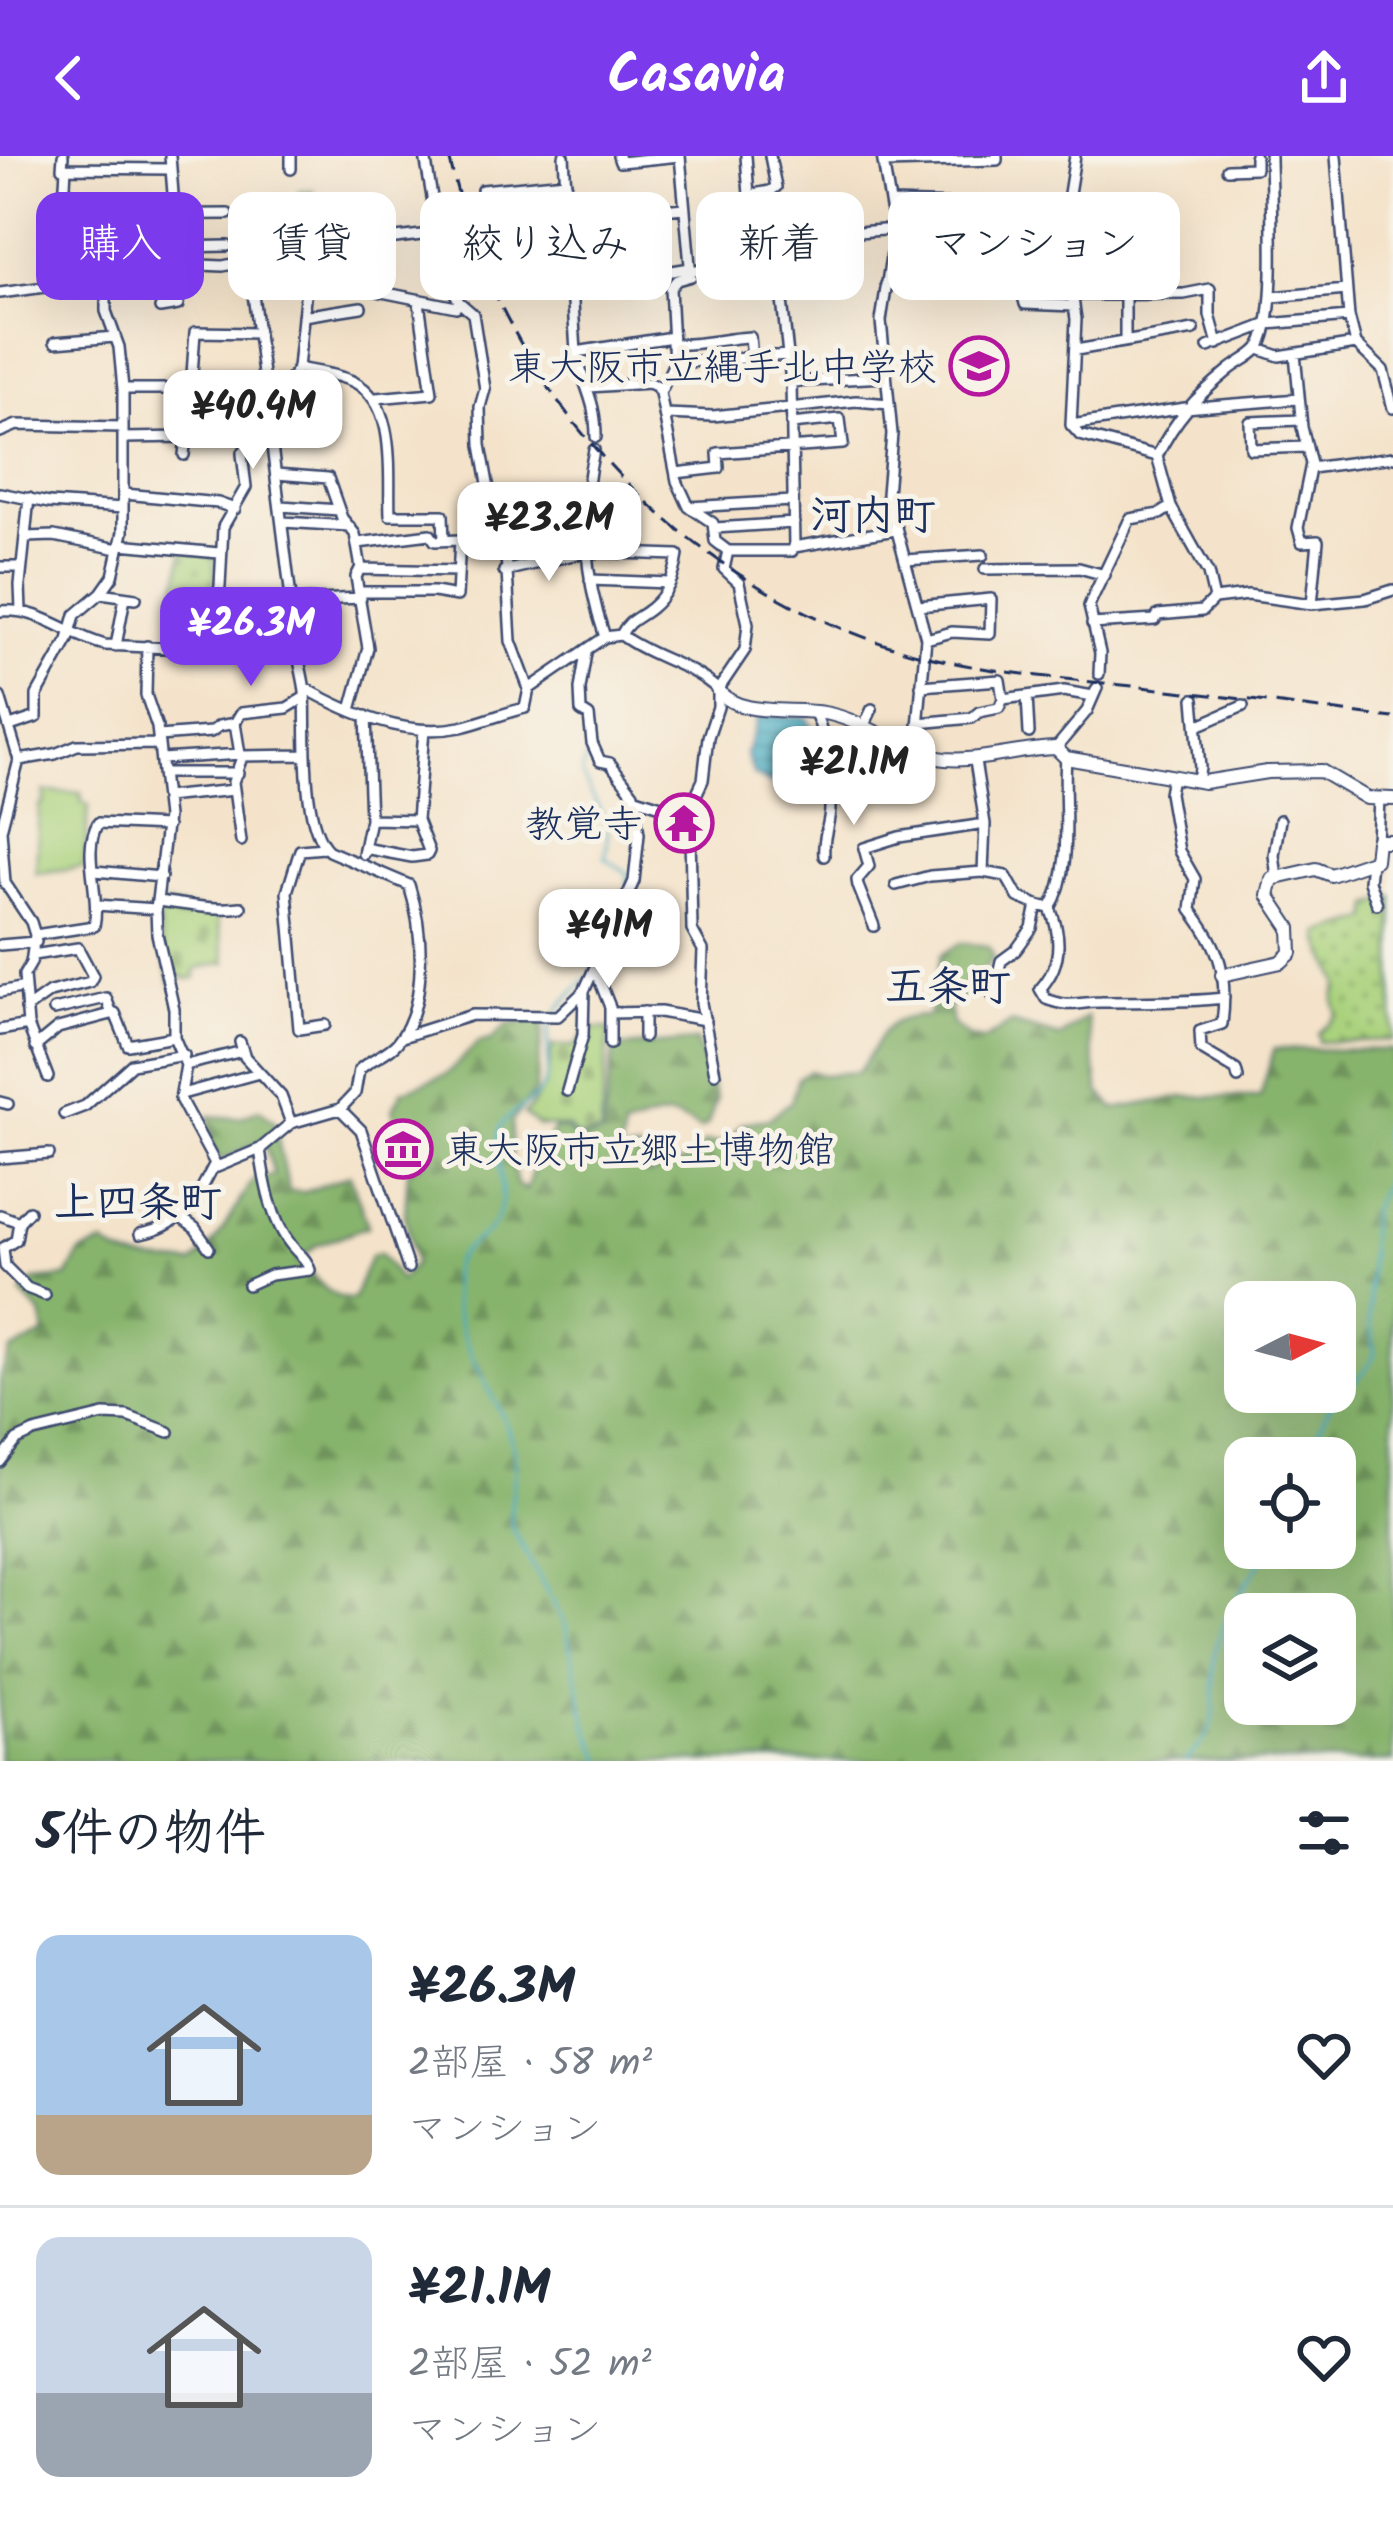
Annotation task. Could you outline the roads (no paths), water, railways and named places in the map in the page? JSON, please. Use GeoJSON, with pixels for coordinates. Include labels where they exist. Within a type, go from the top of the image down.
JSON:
{"type":"FeatureCollection","features":[{"type":"Feature","properties":{"kind":"street"},"geometry":{"type":"LineString","coordinates":[[170,156],[172,192]]}},
{"type":"Feature","properties":{"kind":"street"},"geometry":{"type":"LineString","coordinates":[[291,156],[292,169]]}},
{"type":"Feature","properties":{"kind":"street"},"geometry":{"type":"LineString","coordinates":[[425,156],[432,192]]}},
{"type":"Feature","properties":{"kind":"street"},"geometry":{"type":"LineString","coordinates":[[564,156],[567,192]]}},
{"type":"Feature","properties":{"kind":"street"},"geometry":{"type":"LineString","coordinates":[[618,156],[620,162],[680,156],[691,276],[670,288],[674,363],[660,394]]}},
{"type":"Feature","properties":{"kind":"street"},"geometry":{"type":"LineString","coordinates":[[746,156],[749,195],[776,187],[770,156]]}},
{"type":"Feature","properties":{"kind":"street"},"geometry":{"type":"LineString","coordinates":[[890,192],[883,160],[997,160],[997,156]]}},
{"type":"Feature","properties":{"kind":"street"},"geometry":{"type":"LineString","coordinates":[[1069,192],[1075,156]]}},
{"type":"Feature","properties":{"kind":"street"},"geometry":{"type":"LineString","coordinates":[[1227,169],[1256,167],[1255,156]]}},
{"type":"Feature","properties":{"kind":"street"},"geometry":{"type":"LineString","coordinates":[[1214,599],[1208,574],[1172,507],[1157,456],[1185,408],[1258,349],[1268,324],[1274,297],[1270,156]]}},
{"type":"Feature","properties":{"kind":"street"},"geometry":{"type":"LineString","coordinates":[[1336,156],[1349,317],[1356,344],[1383,370],[1393,408]]}},
{"type":"Feature","properties":{"kind":"street"},"geometry":{"type":"LineString","coordinates":[[63,192],[64,162],[171,169]]}},
{"type":"Feature","properties":{"kind":"street"},"geometry":{"type":"LineString","coordinates":[[482,190],[566,182]]}},
{"type":"Feature","properties":{"kind":"street"},"geometry":{"type":"LineString","coordinates":[[497,188],[497,192]]}},
{"type":"Feature","properties":{"kind":"street"},"geometry":{"type":"LineString","coordinates":[[672,209],[684,208]]}},
{"type":"Feature","properties":{"kind":"street"},"geometry":{"type":"LineString","coordinates":[[204,215],[228,214]]}},
{"type":"Feature","properties":{"kind":"street"},"geometry":{"type":"LineString","coordinates":[[204,246],[228,246]]}},
{"type":"Feature","properties":{"kind":"street"},"geometry":{"type":"LineString","coordinates":[[672,273],[696,270]]}},
{"type":"Feature","properties":{"kind":"street"},"geometry":{"type":"LineString","coordinates":[[888,272],[881,320],[892,458],[887,494],[926,639],[916,748]]}},
{"type":"Feature","properties":{"kind":"street"},"geometry":{"type":"LineString","coordinates":[[0,292],[36,288]]}},
{"type":"Feature","properties":{"kind":"street"},"geometry":{"type":"LineString","coordinates":[[1180,294],[1210,289],[1213,345],[1268,324],[1349,317]]}},
{"type":"Feature","properties":{"kind":"street"},"geometry":{"type":"LineString","coordinates":[[1274,297],[1346,290]]}},
{"type":"Feature","properties":{"kind":"street"},"geometry":{"type":"LineString","coordinates":[[305,693],[366,716],[424,730],[460,727],[526,707],[529,689],[512,641],[506,554],[481,445],[480,406],[485,389],[473,314],[459,302],[453,308],[396,296]]}},
{"type":"Feature","properties":{"kind":"street"},"geometry":{"type":"LineString","coordinates":[[10,726],[37,717],[38,695],[81,607],[101,593],[113,576],[125,494],[123,388],[106,300]]}},
{"type":"Feature","properties":{"kind":"street"},"geometry":{"type":"LineString","coordinates":[[160,308],[178,305],[178,300]]}},
{"type":"Feature","properties":{"kind":"street"},"geometry":{"type":"LineString","coordinates":[[254,300],[305,693],[304,774],[324,848]]}},
{"type":"Feature","properties":{"kind":"street"},"geometry":{"type":"LineString","coordinates":[[207,652],[220,586],[223,526],[246,487],[242,454],[298,368],[305,300]]}},
{"type":"Feature","properties":{"kind":"street"},"geometry":{"type":"LineString","coordinates":[[572,300],[580,373],[595,399],[596,437]]}},
{"type":"Feature","properties":{"kind":"street"},"geometry":{"type":"LineString","coordinates":[[782,300],[791,382],[794,547]]}},
{"type":"Feature","properties":{"kind":"street"},"geometry":{"type":"LineString","coordinates":[[1024,300],[1025,304],[1074,300],[1071,425]]}},
{"type":"Feature","properties":{"kind":"street"},"geometry":{"type":"LineString","coordinates":[[1125,300],[1125,340]]}},
{"type":"Feature","properties":{"kind":"street"},"geometry":{"type":"LineString","coordinates":[[376,398],[432,393],[418,302]]}},
{"type":"Feature","properties":{"kind":"street"},"geometry":{"type":"LineString","coordinates":[[303,316],[361,308]]}},
{"type":"Feature","properties":{"kind":"street"},"geometry":{"type":"LineString","coordinates":[[1076,350],[1194,330]]}},
{"type":"Feature","properties":{"kind":"street"},"geometry":{"type":"LineString","coordinates":[[184,455],[195,332],[259,333]]}},
{"type":"Feature","properties":{"kind":"street"},"geometry":{"type":"LineString","coordinates":[[56,343],[115,337]]}},
{"type":"Feature","properties":{"kind":"street"},"geometry":{"type":"LineString","coordinates":[[576,352],[672,340],[692,345],[750,337],[752,358]]}},
{"type":"Feature","properties":{"kind":"street"},"geometry":{"type":"LineString","coordinates":[[1258,349],[1279,356],[1356,344]]}},
{"type":"Feature","properties":{"kind":"street"},"geometry":{"type":"LineString","coordinates":[[1295,354],[1311,468],[1298,528],[1302,542],[1318,541],[1312,604]]}},
{"type":"Feature","properties":{"kind":"street"},"geometry":{"type":"LineString","coordinates":[[674,363],[788,355]]}},
{"type":"Feature","properties":{"kind":"street"},"geometry":{"type":"LineString","coordinates":[[298,368],[353,381],[376,398],[386,439],[390,515],[442,515],[444,540]]}},
{"type":"Feature","properties":{"kind":"street"},"geometry":{"type":"LineString","coordinates":[[791,382],[885,376]]}},
{"type":"Feature","properties":{"kind":"street"},"geometry":{"type":"LineString","coordinates":[[589,387],[656,386],[688,507],[715,528],[794,524]]}},
{"type":"Feature","properties":{"kind":"street"},"geometry":{"type":"LineString","coordinates":[[123,388],[191,389]]}},
{"type":"Feature","properties":{"kind":"street"},"geometry":{"type":"LineString","coordinates":[[1071,425],[1185,408],[1298,399]]}},
{"type":"Feature","properties":{"kind":"street"},"geometry":{"type":"LineString","coordinates":[[666,414],[712,416],[856,401],[889,404]]}},
{"type":"Feature","properties":{"kind":"street"},"geometry":{"type":"LineString","coordinates":[[676,473],[719,468],[718,453],[843,444],[841,419],[791,424]]}},
{"type":"Feature","properties":{"kind":"street"},"geometry":{"type":"LineString","coordinates":[[1301,420],[1250,422],[1251,449],[1307,447]]}},
{"type":"Feature","properties":{"kind":"street"},"geometry":{"type":"LineString","coordinates":[[0,432],[17,425],[186,437]]}},
{"type":"Feature","properties":{"kind":"street"},"geometry":{"type":"LineString","coordinates":[[1071,425],[1081,434],[1157,456]]}},
{"type":"Feature","properties":{"kind":"street"},"geometry":{"type":"LineString","coordinates":[[594,450],[585,506],[586,552],[605,637]]}},
{"type":"Feature","properties":{"kind":"street"},"geometry":{"type":"LineString","coordinates":[[1311,468],[1393,457]]}},
{"type":"Feature","properties":{"kind":"street"},"geometry":{"type":"LineString","coordinates":[[276,474],[328,478],[358,543],[361,568],[356,577],[368,648],[351,710]]}},
{"type":"Feature","properties":{"kind":"street"},"geometry":{"type":"LineString","coordinates":[[527,494],[587,490]]}},
{"type":"Feature","properties":{"kind":"street"},"geometry":{"type":"LineString","coordinates":[[0,493],[123,508]]}},
{"type":"Feature","properties":{"kind":"street"},"geometry":{"type":"LineString","coordinates":[[125,494],[218,503],[235,509]]}},
{"type":"Feature","properties":{"kind":"street"},"geometry":{"type":"LineString","coordinates":[[21,610],[29,499]]}},
{"type":"Feature","properties":{"kind":"street"},"geometry":{"type":"LineString","coordinates":[[688,507],[792,501]]}},
{"type":"Feature","properties":{"kind":"street"},"geometry":{"type":"LineString","coordinates":[[280,506],[339,509]]}},
{"type":"Feature","properties":{"kind":"street"},"geometry":{"type":"LineString","coordinates":[[496,522],[546,509],[585,506]]}},
{"type":"Feature","properties":{"kind":"street"},"geometry":{"type":"LineString","coordinates":[[1099,674],[1100,652],[1089,606],[1130,519],[1172,507]]}},
{"type":"Feature","properties":{"kind":"street"},"geometry":{"type":"LineString","coordinates":[[283,522],[349,526]]}},
{"type":"Feature","properties":{"kind":"street"},"geometry":{"type":"LineString","coordinates":[[715,528],[715,541],[728,551],[792,551],[895,530]]}},
{"type":"Feature","properties":{"kind":"street"},"geometry":{"type":"LineString","coordinates":[[293,601],[434,592],[457,596],[460,540],[435,541],[430,534],[358,543]]}},
{"type":"Feature","properties":{"kind":"street"},"geometry":{"type":"LineString","coordinates":[[26,537],[219,553]]}},
{"type":"Feature","properties":{"kind":"street"},"geometry":{"type":"LineString","coordinates":[[715,1073],[704,1019],[703,950],[692,930],[688,896],[692,816],[718,690],[745,650],[748,624],[739,583],[724,569],[728,551]]}},
{"type":"Feature","properties":{"kind":"street"},"geometry":{"type":"LineString","coordinates":[[504,571],[586,552],[678,555],[670,583],[657,602],[625,626],[621,635]]}},
{"type":"Feature","properties":{"kind":"street"},"geometry":{"type":"LineString","coordinates":[[905,560],[983,555]]}},
{"type":"Feature","properties":{"kind":"street"},"geometry":{"type":"LineString","coordinates":[[0,567],[22,567]]}},
{"type":"Feature","properties":{"kind":"street"},"geometry":{"type":"LineString","coordinates":[[361,568],[458,572]]}},
{"type":"Feature","properties":{"kind":"street"},"geometry":{"type":"LineString","coordinates":[[985,568],[1079,568],[1105,575]]}},
{"type":"Feature","properties":{"kind":"street"},"geometry":{"type":"LineString","coordinates":[[590,580],[670,583]]}},
{"type":"Feature","properties":{"kind":"street"},"geometry":{"type":"LineString","coordinates":[[101,593],[131,598],[116,646]]}},
{"type":"Feature","properties":{"kind":"street"},"geometry":{"type":"LineString","coordinates":[[1092,624],[1155,620],[1158,615],[1202,610],[1214,599],[1248,595],[1312,604],[1393,593]]}},
{"type":"Feature","properties":{"kind":"street"},"geometry":{"type":"LineString","coordinates":[[918,606],[991,598],[991,634],[952,632],[926,639]]}},
{"type":"Feature","properties":{"kind":"street"},"geometry":{"type":"LineString","coordinates":[[0,611],[21,610],[48,618],[82,639],[116,646],[298,654]]}},
{"type":"Feature","properties":{"kind":"street"},"geometry":{"type":"LineString","coordinates":[[529,689],[605,637],[621,635],[639,649],[707,679],[725,699],[745,707],[814,711],[864,725],[938,758],[975,761],[1028,748],[1198,781],[1321,771],[1367,798],[1386,799],[1377,855],[1371,862],[1330,874],[1316,869],[1277,877],[1268,887],[1268,895],[1289,928],[1292,952],[1281,962],[1222,975]]}},
{"type":"Feature","properties":{"kind":"street"},"geometry":{"type":"LineString","coordinates":[[147,646],[146,695],[159,740],[167,826],[158,934],[175,1009],[174,1037],[185,1060],[181,1102],[214,1165]]}},
{"type":"Feature","properties":{"kind":"street"},"geometry":{"type":"LineString","coordinates":[[402,1037],[472,1015],[558,1016],[584,991],[595,969],[634,880],[639,834],[633,797],[610,763],[600,760],[592,743],[589,716],[581,711],[586,653]]}},
{"type":"Feature","properties":{"kind":"street"},"geometry":{"type":"LineString","coordinates":[[918,723],[972,718],[999,708],[1003,699],[1000,680],[920,686]]}},
{"type":"Feature","properties":{"kind":"street"},"geometry":{"type":"LineString","coordinates":[[1003,699],[1095,692],[1061,753],[1064,846],[1056,898],[1050,908],[1058,935],[1055,973],[1040,988],[1046,999],[1070,1008],[1095,1002],[1177,1004],[1224,998]]}},
{"type":"Feature","properties":{"kind":"street"},"geometry":{"type":"LineString","coordinates":[[241,841],[234,790],[241,755],[235,723],[241,712],[287,708],[305,693]]}},
{"type":"Feature","properties":{"kind":"street"},"geometry":{"type":"LineString","coordinates":[[1027,696],[1028,733]]}},
{"type":"Feature","properties":{"kind":"street"},"geometry":{"type":"LineString","coordinates":[[0,697],[19,760],[0,831],[5,883],[31,922],[35,939],[24,975],[26,1009],[48,1077]]}},
{"type":"Feature","properties":{"kind":"street"},"geometry":{"type":"LineString","coordinates":[[1194,699],[1198,781]]}},
{"type":"Feature","properties":{"kind":"street"},"geometry":{"type":"LineString","coordinates":[[1196,726],[1243,706]]}},
{"type":"Feature","properties":{"kind":"street"},"geometry":{"type":"LineString","coordinates":[[864,725],[872,710]]}},
{"type":"Feature","properties":{"kind":"street"},"geometry":{"type":"LineString","coordinates":[[814,711],[824,733],[831,813],[824,832],[824,856]]}},
{"type":"Feature","properties":{"kind":"street"},"geometry":{"type":"LineString","coordinates":[[361,862],[370,819],[366,716]]}},
{"type":"Feature","properties":{"kind":"street"},"geometry":{"type":"LineString","coordinates":[[19,760],[77,745],[159,740],[235,723]]}},
{"type":"Feature","properties":{"kind":"street"},"geometry":{"type":"LineString","coordinates":[[364,848],[412,857],[428,855],[417,820],[424,730]]}},
{"type":"Feature","properties":{"kind":"street"},"geometry":{"type":"LineString","coordinates":[[161,759],[304,754]]}},
{"type":"Feature","properties":{"kind":"street"},"geometry":{"type":"LineString","coordinates":[[975,761],[986,824],[983,872]]}},
{"type":"Feature","properties":{"kind":"street"},"geometry":{"type":"LineString","coordinates":[[162,773],[238,773]]}},
{"type":"Feature","properties":{"kind":"street"},"geometry":{"type":"LineString","coordinates":[[1172,777],[1169,793],[1179,851],[1196,879],[1191,910],[1216,944],[1222,975],[1222,1024],[1200,1031],[1202,1049],[1236,1070],[1238,1078]]}},
{"type":"Feature","properties":{"kind":"street"},"geometry":{"type":"LineString","coordinates":[[165,796],[234,790]]}},
{"type":"Feature","properties":{"kind":"street"},"geometry":{"type":"LineString","coordinates":[[633,797],[692,816]]}},
{"type":"Feature","properties":{"kind":"street"},"geometry":{"type":"LineString","coordinates":[[370,819],[417,820]]}},
{"type":"Feature","properties":{"kind":"street"},"geometry":{"type":"LineString","coordinates":[[1277,877],[1274,855],[1280,820]]}},
{"type":"Feature","properties":{"kind":"street"},"geometry":{"type":"LineString","coordinates":[[0,945],[94,926],[95,871],[90,849],[98,823],[167,826]]}},
{"type":"Feature","properties":{"kind":"street"},"geometry":{"type":"LineString","coordinates":[[874,926],[857,880],[869,866],[864,848],[899,837],[986,824]]}},
{"type":"Feature","properties":{"kind":"street"},"geometry":{"type":"LineString","coordinates":[[1377,841],[1393,842]]}},
{"type":"Feature","properties":{"kind":"street"},"geometry":{"type":"LineString","coordinates":[[140,1234],[154,1232],[180,1217],[201,1196],[214,1165],[260,1149],[291,1123],[340,1109],[355,1093],[359,1070],[389,1052],[402,1037],[421,974],[413,899],[403,880],[324,848],[300,850],[287,892],[299,1028],[325,1024]]}},
{"type":"Feature","properties":{"kind":"street"},"geometry":{"type":"LineString","coordinates":[[1371,862],[1369,881],[1376,904]]}},
{"type":"Feature","properties":{"kind":"street"},"geometry":{"type":"LineString","coordinates":[[95,871],[160,877]]}},
{"type":"Feature","properties":{"kind":"street"},"geometry":{"type":"LineString","coordinates":[[896,885],[930,876],[983,872],[1006,876],[1018,898],[1050,908]]}},
{"type":"Feature","properties":{"kind":"street"},"geometry":{"type":"LineString","coordinates":[[0,899],[13,897]]}},
{"type":"Feature","properties":{"kind":"street"},"geometry":{"type":"LineString","coordinates":[[96,904],[201,904],[217,911],[241,907]]}},
{"type":"Feature","properties":{"kind":"street"},"geometry":{"type":"LineString","coordinates":[[992,995],[1001,962],[1032,928],[1037,905]]}},
{"type":"Feature","properties":{"kind":"street"},"geometry":{"type":"LineString","coordinates":[[26,1009],[50,992],[90,982],[93,976],[78,948],[33,955]]}},
{"type":"Feature","properties":{"kind":"street"},"geometry":{"type":"LineString","coordinates":[[595,969],[610,1013],[610,1044]]}},
{"type":"Feature","properties":{"kind":"street"},"geometry":{"type":"LineString","coordinates":[[0,992],[25,987]]}},
{"type":"Feature","properties":{"kind":"street"},"geometry":{"type":"LineString","coordinates":[[568,1091],[583,1036],[584,991]]}},
{"type":"Feature","properties":{"kind":"street"},"geometry":{"type":"LineString","coordinates":[[54,1010],[106,998],[112,1014]]}},
{"type":"Feature","properties":{"kind":"street"},"geometry":{"type":"LineString","coordinates":[[644,1012],[644,1037]]}},
{"type":"Feature","properties":{"kind":"street"},"geometry":{"type":"LineString","coordinates":[[35,1047],[58,1028],[116,1013],[128,1045],[174,1037]]}},
{"type":"Feature","properties":{"kind":"street"},"geometry":{"type":"LineString","coordinates":[[610,1013],[704,1019]]}},
{"type":"Feature","properties":{"kind":"street"},"geometry":{"type":"LineString","coordinates":[[0,1030],[28,1025]]}},
{"type":"Feature","properties":{"kind":"street"},"geometry":{"type":"LineString","coordinates":[[64,1114],[85,1106],[133,1064],[185,1060],[241,1046],[280,1096],[291,1123]]}},
{"type":"Feature","properties":{"kind":"street"},"geometry":{"type":"LineString","coordinates":[[182,1094],[259,1073]]}},
{"type":"Feature","properties":{"kind":"street"},"geometry":{"type":"LineString","coordinates":[[340,1109],[361,1130],[408,1268]]}},
{"type":"Feature","properties":{"kind":"street"},"geometry":{"type":"LineString","coordinates":[[248,1285],[270,1275],[310,1270],[306,1257],[290,1244],[272,1204],[260,1149]]}},
{"type":"Feature","properties":{"kind":"street"},"geometry":{"type":"LineString","coordinates":[[0,1158],[49,1154]]}},
{"type":"Feature","properties":{"kind":"street"},"geometry":{"type":"LineString","coordinates":[[29,1211],[19,1222],[16,1240],[2,1248],[8,1272],[45,1295]]}},
{"type":"Feature","properties":{"kind":"street"},"geometry":{"type":"LineString","coordinates":[[0,1215],[19,1222]]}},
{"type":"Feature","properties":{"kind":"street"},"geometry":{"type":"LineString","coordinates":[[180,1217],[209,1248]]}},
{"type":"Feature","properties":{"kind":"street"},"geometry":{"type":"LineString","coordinates":[[0,1462],[17,1440],[34,1432],[104,1415],[127,1416],[169,1432]]}},
{"type":"Feature","properties":{"kind":"water"},"geometry":{"type":"Polygon","coordinates":[[[759,714],[808,718],[817,746],[819,778],[779,788],[754,775],[746,755],[759,714]]]}},
{"type":"Feature","properties":{"kind":"waterway"},"geometry":{"type":"LineString","coordinates":[[589,748],[582,774],[605,822],[605,858],[628,873],[628,884]]}},
{"type":"Feature","properties":{"kind":"waterway"},"geometry":{"type":"LineString","coordinates":[[616,911],[624,893]]}},
{"type":"Feature","properties":{"kind":"waterway"},"geometry":{"type":"LineString","coordinates":[[591,965],[609,925]]}},
{"type":"Feature","properties":{"kind":"waterway"},"geometry":{"type":"LineString","coordinates":[[556,1012],[585,979]]}},
{"type":"Feature","properties":{"kind":"waterway"},"geometry":{"type":"LineString","coordinates":[[551,1020],[544,1084],[500,1129],[502,1197],[496,1220],[456,1260],[452,1284],[461,1329],[513,1447],[512,1528],[565,1624],[588,1730],[603,1761]]}},
{"type":"Feature","properties":{"kind":"waterway"},"geometry":{"type":"LineString","coordinates":[[1316,1437],[1328,1410],[1362,1374],[1375,1352],[1369,1319],[1370,1217],[1385,1180],[1383,1134],[1393,1101]]}},
{"type":"Feature","properties":{"kind":"waterway"},"geometry":{"type":"LineString","coordinates":[[1186,1761],[1213,1720],[1219,1636],[1257,1569]]}},
{"type":"Feature","properties":{"kind":"railway"},"geometry":{"type":"LineString","coordinates":[[449,156],[474,243],[511,326],[559,403],[617,473],[684,534],[758,586],[839,627],[952,662],[1393,718]]}},
{"type":"Feature","properties":{"kind":"place","name":"東大阪市立縄手北中学校"},"geometry":{"type":"Point","coordinates":[979,366]}},
{"type":"Feature","properties":{"kind":"place","name":"教覚寺"},"geometry":{"type":"Point","coordinates":[684,823]}},
{"type":"Feature","properties":{"kind":"place","name":"東大阪市立郷土博物館"},"geometry":{"type":"Point","coordinates":[403,1149]}},
{"type":"Feature","properties":{"kind":"district","name":"河内町"},"geometry":{"type":"Point","coordinates":[873,514]}},
{"type":"Feature","properties":{"kind":"district","name":"五条町"},"geometry":{"type":"Point","coordinates":[948,985]}},
{"type":"Feature","properties":{"kind":"district","name":"上四条町"},"geometry":{"type":"Point","coordinates":[138,1201]}}]}
